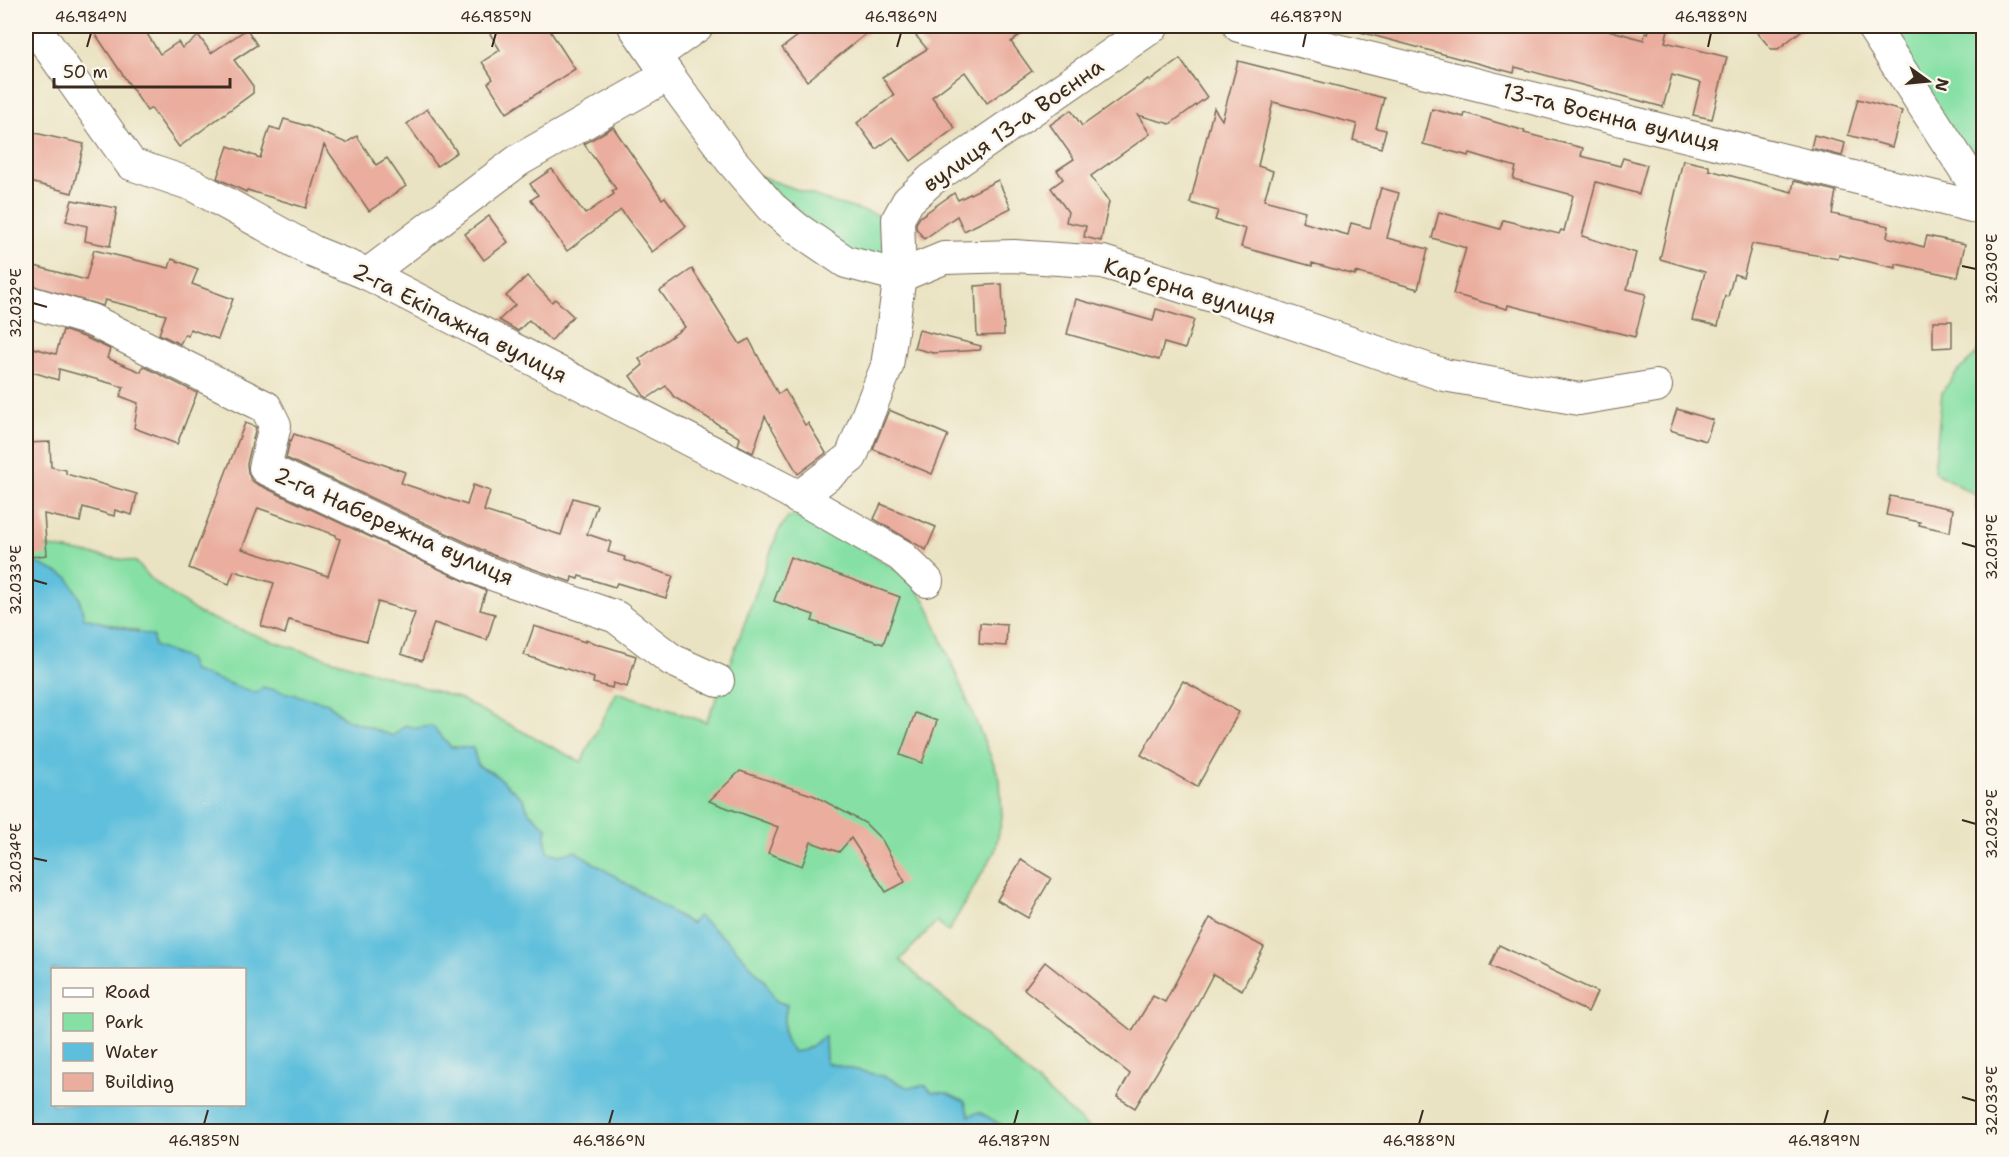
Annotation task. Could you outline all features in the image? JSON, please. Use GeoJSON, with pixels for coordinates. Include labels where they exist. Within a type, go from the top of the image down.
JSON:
{"type":"FeatureCollection","features":[{"type":"Feature","properties":{"kind":"street","name":"2-га Екіпажна вулиця"},"geometry":{"type":"LineString","coordinates":[[34,26],[131,164],[193,185],[314,252],[368,274],[798,498],[900,555],[927,581]]}},
{"type":"Feature","properties":{"kind":"street"},"geometry":{"type":"LineString","coordinates":[[634,26],[730,159],[779,214],[795,228],[846,262],[900,276],[887,366],[851,457],[798,498]]}},
{"type":"Feature","properties":{"kind":"street"},"geometry":{"type":"LineString","coordinates":[[368,274],[519,160],[662,66],[698,26]]}},
{"type":"Feature","properties":{"kind":"street","name":"вулиця 13-а Воєнна"},"geometry":{"type":"LineString","coordinates":[[900,276],[898,219],[908,201],[931,180],[1153,26]]}},
{"type":"Feature","properties":{"kind":"street","name":"13-та Воєнна вулиця"},"geometry":{"type":"LineString","coordinates":[[1239,26],[1983,209]]}},
{"type":"Feature","properties":{"kind":"street"},"geometry":{"type":"LineString","coordinates":[[1872,26],[1983,199]]}},
{"type":"Feature","properties":{"kind":"street","name":"Карʼєрна вулиця"},"geometry":{"type":"LineString","coordinates":[[900,276],[944,258],[1014,256],[1103,262],[1222,299],[1444,375],[1579,399],[1656,386]]}},
{"type":"Feature","properties":{"kind":"street","name":"2-га Набережна вулиця"},"geometry":{"type":"LineString","coordinates":[[26,301],[91,320],[266,407],[275,425],[266,468],[486,572],[616,617],[672,660],[718,681]]}},
{"type":"Feature","properties":{"kind":"green space"},"geometry":{"type":"Polygon","coordinates":[[[1880,26],[1983,26],[1983,181],[1880,26]]]}},
{"type":"Feature","properties":{"kind":"green space"},"geometry":{"type":"Polygon","coordinates":[[[756,175],[835,203],[885,217],[889,253],[879,260],[848,254],[756,175]]]}},
{"type":"Feature","properties":{"kind":"green space"},"geometry":{"type":"Polygon","coordinates":[[[1983,330],[1983,551],[1979,550],[1976,495],[1934,472],[1942,392],[1958,371],[1977,354],[1983,330]]]}},
{"type":"Feature","properties":{"kind":"green space"},"geometry":{"type":"Polygon","coordinates":[[[806,515],[909,577],[926,602],[1000,779],[1002,818],[995,851],[948,932],[937,921],[900,960],[1092,1131],[1012,1131],[979,1112],[969,1116],[946,1093],[931,1092],[926,1086],[907,1087],[886,1077],[826,1063],[825,1036],[805,1050],[793,1052],[784,1035],[787,1005],[776,1001],[764,980],[698,917],[691,924],[645,896],[548,852],[545,837],[547,828],[529,812],[523,799],[493,773],[478,766],[473,749],[451,747],[432,726],[393,736],[343,718],[328,703],[256,693],[193,671],[187,659],[154,646],[138,631],[84,618],[79,597],[26,558],[26,543],[136,562],[154,582],[200,614],[271,641],[458,698],[581,762],[617,692],[706,722],[719,693],[778,532],[788,517],[806,515]]]}},
{"type":"Feature","properties":{"kind":"water"},"geometry":{"type":"Polygon","coordinates":[[[26,558],[68,577],[79,597],[84,618],[153,636],[154,646],[188,659],[193,671],[256,693],[263,687],[328,703],[343,718],[393,736],[405,725],[417,728],[432,726],[451,747],[473,748],[478,766],[493,773],[523,799],[529,812],[547,828],[545,837],[548,852],[560,855],[575,851],[691,924],[698,916],[730,943],[764,980],[776,1001],[787,1005],[783,1024],[784,1035],[793,1052],[805,1050],[825,1036],[826,1063],[886,1077],[907,1087],[926,1086],[932,1092],[946,1093],[965,1102],[969,1116],[979,1112],[1012,1131],[26,1131],[26,558]]]}},
{"type":"Feature","properties":{"kind":"building"},"geometry":{"type":"Polygon","coordinates":[[[90,26],[142,26],[160,54],[178,42],[182,48],[199,36],[211,53],[247,29],[257,45],[234,60],[253,86],[253,93],[179,147],[151,108],[147,111],[90,26]]]}},
{"type":"Feature","properties":{"kind":"building"},"geometry":{"type":"Polygon","coordinates":[[[499,26],[547,26],[575,69],[507,113],[488,83],[493,79],[482,62],[500,50],[489,32],[499,26]]]}},
{"type":"Feature","properties":{"kind":"building"},"geometry":{"type":"Polygon","coordinates":[[[811,26],[876,26],[807,81],[782,48],[811,26]]]}},
{"type":"Feature","properties":{"kind":"building"},"geometry":{"type":"Polygon","coordinates":[[[908,26],[1032,26],[1011,42],[1032,71],[987,103],[965,72],[932,97],[955,128],[911,161],[893,137],[876,149],[857,123],[894,95],[882,77],[927,49],[908,26]]]}},
{"type":"Feature","properties":{"kind":"building"},"geometry":{"type":"Polygon","coordinates":[[[1361,26],[1594,26],[1644,40],[1645,33],[1648,34],[1650,26],[1669,26],[1665,42],[1727,57],[1712,119],[1693,115],[1701,83],[1672,75],[1663,107],[1515,67],[1514,73],[1360,32],[1361,26]]]}},
{"type":"Feature","properties":{"kind":"building"},"geometry":{"type":"Polygon","coordinates":[[[1752,26],[1807,26],[1778,49],[1771,49],[1752,26]]]}},
{"type":"Feature","properties":{"kind":"building"},"geometry":{"type":"Polygon","coordinates":[[[1180,59],[1207,97],[1170,124],[1138,115],[1150,134],[1091,176],[1109,202],[1101,241],[1084,237],[1086,226],[1066,222],[1068,212],[1051,188],[1063,179],[1057,170],[1074,159],[1050,125],[1071,110],[1082,126],[1180,59]]]}},
{"type":"Feature","properties":{"kind":"building"},"geometry":{"type":"Polygon","coordinates":[[[1238,61],[1384,98],[1376,128],[1386,130],[1381,148],[1353,140],[1357,124],[1273,102],[1258,166],[1273,171],[1264,200],[1305,211],[1302,222],[1348,235],[1351,223],[1370,228],[1381,188],[1399,193],[1387,238],[1428,249],[1418,289],[1355,272],[1355,275],[1312,263],[1312,266],[1241,247],[1246,229],[1215,220],[1218,211],[1190,203],[1214,108],[1222,120],[1238,61]]]}},
{"type":"Feature","properties":{"kind":"building"},"geometry":{"type":"Polygon","coordinates":[[[1858,99],[1902,111],[1892,147],[1848,135],[1858,99]]]}},
{"type":"Feature","properties":{"kind":"building"},"geometry":{"type":"Polygon","coordinates":[[[427,109],[457,152],[437,166],[407,124],[427,109]]]}},
{"type":"Feature","properties":{"kind":"building"},"geometry":{"type":"Polygon","coordinates":[[[1432,109],[1464,117],[1465,113],[1525,131],[1524,133],[1583,148],[1581,156],[1620,166],[1623,158],[1647,165],[1639,194],[1596,182],[1582,236],[1636,253],[1627,289],[1646,294],[1635,337],[1508,305],[1507,309],[1453,294],[1466,248],[1432,238],[1439,212],[1500,229],[1503,220],[1559,234],[1561,230],[1564,231],[1573,195],[1513,179],[1516,167],[1470,153],[1469,156],[1423,144],[1432,109]]]}},
{"type":"Feature","properties":{"kind":"building"},"geometry":{"type":"Polygon","coordinates":[[[284,119],[310,127],[346,143],[357,136],[376,165],[387,158],[406,186],[369,211],[324,145],[306,208],[247,190],[246,192],[217,178],[228,146],[260,158],[270,127],[280,130],[284,119]]]}},
{"type":"Feature","properties":{"kind":"building"},"geometry":{"type":"Polygon","coordinates":[[[613,127],[662,199],[665,197],[686,226],[652,252],[621,210],[567,251],[531,200],[538,195],[530,184],[552,169],[585,214],[614,194],[612,191],[616,189],[584,144],[613,127]]]}},
{"type":"Feature","properties":{"kind":"building"},"geometry":{"type":"Polygon","coordinates":[[[26,131],[84,144],[72,193],[26,181],[26,131]]]}},
{"type":"Feature","properties":{"kind":"building"},"geometry":{"type":"Polygon","coordinates":[[[1814,135],[1845,143],[1842,156],[1811,148],[1814,135]]]}},
{"type":"Feature","properties":{"kind":"building"},"geometry":{"type":"Polygon","coordinates":[[[1683,160],[1709,166],[1709,170],[1792,192],[1794,181],[1836,191],[1832,214],[1889,226],[1887,237],[1924,247],[1927,236],[1965,244],[1958,277],[1896,264],[1896,268],[1839,255],[1838,259],[1752,244],[1743,277],[1734,274],[1728,297],[1725,296],[1718,326],[1692,320],[1705,272],[1660,259],[1683,160]]]}},
{"type":"Feature","properties":{"kind":"building"},"geometry":{"type":"Polygon","coordinates":[[[998,180],[1011,208],[964,231],[957,216],[924,239],[916,228],[920,217],[954,193],[958,200],[998,180]]]}},
{"type":"Feature","properties":{"kind":"building"},"geometry":{"type":"Polygon","coordinates":[[[72,200],[117,208],[110,246],[85,241],[87,226],[66,221],[72,200]]]}},
{"type":"Feature","properties":{"kind":"building"},"geometry":{"type":"Polygon","coordinates":[[[489,216],[508,242],[484,260],[465,234],[489,216]]]}},
{"type":"Feature","properties":{"kind":"building"},"geometry":{"type":"Polygon","coordinates":[[[94,250],[169,268],[172,259],[198,269],[192,284],[233,299],[218,339],[190,329],[188,336],[185,334],[180,344],[159,334],[166,315],[105,300],[103,306],[26,284],[31,265],[86,280],[94,250]]]}},
{"type":"Feature","properties":{"kind":"building"},"geometry":{"type":"Polygon","coordinates":[[[692,269],[740,344],[749,339],[778,394],[785,390],[805,425],[808,423],[826,453],[798,474],[765,416],[753,453],[738,445],[740,438],[674,397],[666,386],[648,398],[644,396],[630,376],[643,365],[639,359],[685,327],[660,291],[692,269]]]}},
{"type":"Feature","properties":{"kind":"building"},"geometry":{"type":"Polygon","coordinates":[[[527,276],[552,302],[555,299],[573,316],[551,341],[529,320],[518,331],[499,320],[515,305],[506,296],[527,276]]]}},
{"type":"Feature","properties":{"kind":"building"},"geometry":{"type":"Polygon","coordinates":[[[1002,284],[1004,335],[977,336],[975,286],[1002,284]]]}},
{"type":"Feature","properties":{"kind":"building"},"geometry":{"type":"Polygon","coordinates":[[[1076,299],[1153,321],[1156,309],[1194,320],[1185,349],[1164,343],[1159,360],[1067,334],[1076,299]]]}},
{"type":"Feature","properties":{"kind":"building"},"geometry":{"type":"Polygon","coordinates":[[[1933,321],[1952,321],[1952,347],[1933,348],[1933,321]]]}},
{"type":"Feature","properties":{"kind":"building"},"geometry":{"type":"Polygon","coordinates":[[[63,330],[110,349],[107,358],[141,372],[143,366],[197,393],[177,444],[134,428],[138,403],[120,396],[124,387],[59,369],[58,380],[26,370],[26,346],[56,354],[63,330]]]}},
{"type":"Feature","properties":{"kind":"building"},"geometry":{"type":"Polygon","coordinates":[[[919,330],[981,346],[980,350],[933,353],[914,348],[919,330]]]}},
{"type":"Feature","properties":{"kind":"building"},"geometry":{"type":"Polygon","coordinates":[[[1677,409],[1713,420],[1706,441],[1670,430],[1677,409]]]}},
{"type":"Feature","properties":{"kind":"building"},"geometry":{"type":"Polygon","coordinates":[[[889,410],[948,435],[932,474],[873,449],[889,410]]]}},
{"type":"Feature","properties":{"kind":"building"},"geometry":{"type":"Polygon","coordinates":[[[245,423],[256,427],[247,464],[251,480],[486,591],[480,610],[495,614],[487,640],[434,623],[422,661],[401,654],[415,613],[378,602],[367,641],[289,620],[285,634],[261,626],[274,583],[234,571],[229,584],[189,568],[245,423]],[[258,508],[242,549],[328,576],[340,539],[336,538],[336,535],[258,508]]]}},
{"type":"Feature","properties":{"kind":"building"},"geometry":{"type":"Polygon","coordinates":[[[294,434],[405,472],[401,483],[467,505],[473,485],[490,491],[484,511],[561,535],[573,498],[597,505],[587,534],[611,542],[608,552],[625,557],[624,560],[673,576],[666,598],[617,583],[615,587],[579,576],[578,579],[572,577],[571,582],[493,555],[286,458],[290,440],[294,434]]]}},
{"type":"Feature","properties":{"kind":"building"},"geometry":{"type":"Polygon","coordinates":[[[50,442],[51,467],[66,470],[66,474],[137,494],[132,515],[115,510],[114,516],[83,507],[80,522],[44,514],[47,555],[30,557],[26,503],[26,443],[50,442]]]}},
{"type":"Feature","properties":{"kind":"building"},"geometry":{"type":"Polygon","coordinates":[[[1890,496],[1953,509],[1950,532],[1919,525],[1920,522],[1886,515],[1890,496]]]}},
{"type":"Feature","properties":{"kind":"building"},"geometry":{"type":"Polygon","coordinates":[[[881,504],[936,527],[926,550],[874,519],[881,504]]]}},
{"type":"Feature","properties":{"kind":"building"},"geometry":{"type":"Polygon","coordinates":[[[790,557],[900,597],[883,644],[812,621],[814,615],[774,601],[790,557]]]}},
{"type":"Feature","properties":{"kind":"building"},"geometry":{"type":"Polygon","coordinates":[[[980,623],[1007,625],[1006,646],[979,644],[980,623]]]}},
{"type":"Feature","properties":{"kind":"building"},"geometry":{"type":"Polygon","coordinates":[[[534,626],[636,656],[627,687],[613,683],[612,688],[593,683],[594,678],[524,655],[534,626]]]}},
{"type":"Feature","properties":{"kind":"building"},"geometry":{"type":"Polygon","coordinates":[[[1183,681],[1239,712],[1197,787],[1141,755],[1183,681]]]}},
{"type":"Feature","properties":{"kind":"building"},"geometry":{"type":"Polygon","coordinates":[[[915,713],[937,721],[922,763],[900,755],[915,713]]]}},
{"type":"Feature","properties":{"kind":"building"},"geometry":{"type":"Polygon","coordinates":[[[740,771],[815,796],[865,823],[882,840],[905,882],[886,892],[851,838],[839,852],[811,842],[802,866],[768,853],[778,827],[709,801],[740,771]]]}},
{"type":"Feature","properties":{"kind":"building"},"geometry":{"type":"Polygon","coordinates":[[[1021,860],[1051,878],[1028,918],[997,900],[1021,860]]]}},
{"type":"Feature","properties":{"kind":"building"},"geometry":{"type":"Polygon","coordinates":[[[1210,918],[1264,947],[1242,990],[1213,974],[1190,1018],[1135,1108],[1117,1097],[1130,1074],[1024,989],[1045,962],[1132,1031],[1153,996],[1165,1002],[1210,918]]]}},
{"type":"Feature","properties":{"kind":"building"},"geometry":{"type":"Polygon","coordinates":[[[1499,945],[1597,992],[1588,1012],[1490,966],[1499,945]]]}}]}
